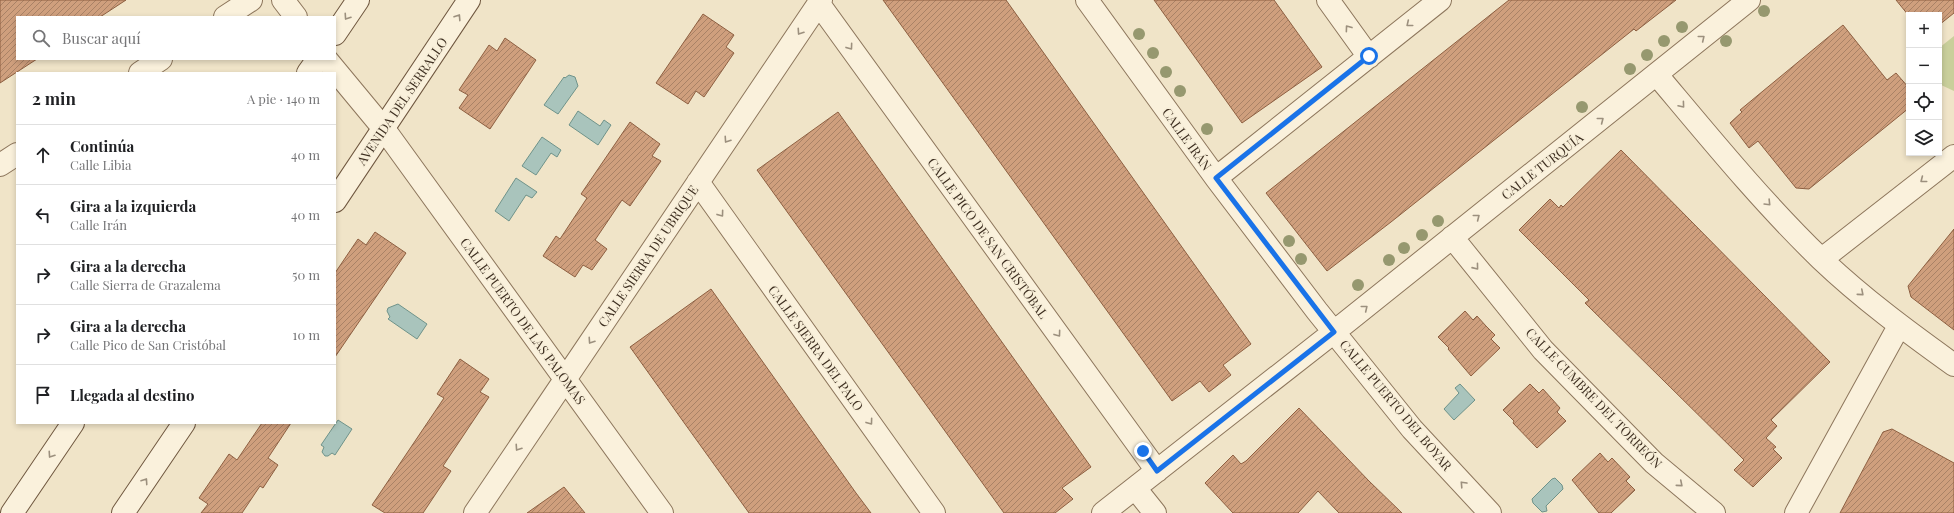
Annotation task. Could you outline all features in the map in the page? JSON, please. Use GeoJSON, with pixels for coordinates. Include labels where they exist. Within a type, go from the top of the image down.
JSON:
{"type":"FeatureCollection","features":[{"type":"Feature","properties":{"kind":"street"},"geometry":{"type":"LineString","coordinates":[[227,16],[251,0]]}},
{"type":"Feature","properties":{"kind":"street"},"geometry":{"type":"LineString","coordinates":[[283,0],[295,16]]}},
{"type":"Feature","properties":{"kind":"street"},"geometry":{"type":"LineString","coordinates":[[336,33],[358,0]]}},
{"type":"Feature","properties":{"kind":"street","name":"AVENIDA DEL SERRALLO"},"geometry":{"type":"LineString","coordinates":[[336,200],[384,130],[469,0]]}},
{"type":"Feature","properties":{"kind":"street","name":"CALLE IRÁN"},"geometry":{"type":"LineString","coordinates":[[1087,0],[1216,178],[1334,332]]}},
{"type":"Feature","properties":{"kind":"street"},"geometry":{"type":"LineString","coordinates":[[1328,0],[1369,56]]}},
{"type":"Feature","properties":{"kind":"street"},"geometry":{"type":"LineString","coordinates":[[1216,178],[1440,0]]}},
{"type":"Feature","properties":{"kind":"street","name":"CALLE TURQUÍA"},"geometry":{"type":"LineString","coordinates":[[1103,513],[1334,332],[1749,0]]}},
{"type":"Feature","properties":{"kind":"street","name":"CALLE SIERRA DE UBRIQUE"},"geometry":{"type":"LineString","coordinates":[[475,513],[820,2]]}},
{"type":"Feature","properties":{"kind":"street","name":"CALLE PICO DE SAN CRISTÓBAL"},"geometry":{"type":"LineString","coordinates":[[820,2],[1157,471]]}},
{"type":"Feature","properties":{"kind":"street"},"geometry":{"type":"LineString","coordinates":[[142,72],[160,60]]}},
{"type":"Feature","properties":{"kind":"street"},"geometry":{"type":"LineString","coordinates":[[309,72],[317,60]]}},
{"type":"Feature","properties":{"kind":"street","name":"CALLE PUERTO DE LAS PALOMAS"},"geometry":{"type":"LineString","coordinates":[[327,60],[384,130],[662,513]]}},
{"type":"Feature","properties":{"kind":"street"},"geometry":{"type":"LineString","coordinates":[[1657,75],[1739,173],[1822,259],[1899,326],[1954,365]]}},
{"type":"Feature","properties":{"kind":"street"},"geometry":{"type":"LineString","coordinates":[[0,165],[16,155]]}},
{"type":"Feature","properties":{"kind":"street"},"geometry":{"type":"LineString","coordinates":[[1822,259],[1954,156]]}},
{"type":"Feature","properties":{"kind":"street","name":"CALLE SIERRA DEL PALO"},"geometry":{"type":"LineString","coordinates":[[698,182],[934,513]]}},
{"type":"Feature","properties":{"kind":"street","name":"CALLE CUMBRE DEL TORREÓN"},"geometry":{"type":"LineString","coordinates":[[1452,237],[1543,350],[1654,463],[1714,513]]}},
{"type":"Feature","properties":{"kind":"street"},"geometry":{"type":"LineString","coordinates":[[1796,513],[1899,326]]}},
{"type":"Feature","properties":{"kind":"street","name":"CALLE PUERTO DEL BOYAR"},"geometry":{"type":"LineString","coordinates":[[1334,332],[1412,429],[1490,513]]}},
{"type":"Feature","properties":{"kind":"street"},"geometry":{"type":"LineString","coordinates":[[12,513],[72,424]]}},
{"type":"Feature","properties":{"kind":"street"},"geometry":{"type":"LineString","coordinates":[[123,513],[183,424]]}},
{"type":"Feature","properties":{"kind":"street"},"geometry":{"type":"LineString","coordinates":[[1135,488],[1155,513]]}},
{"type":"Feature","properties":{"kind":"green space"},"geometry":{"type":"Polygon","coordinates":[[[1954,36],[1954,91],[1942,85],[1942,46],[1954,36]]]}},
{"type":"Feature","properties":{"kind":"water"},"geometry":{"type":"Polygon","coordinates":[[[569,75],[575,77],[578,86],[558,114],[544,105],[564,77],[565,78],[569,75]]]}},
{"type":"Feature","properties":{"kind":"water"},"geometry":{"type":"Polygon","coordinates":[[[578,111],[600,126],[604,120],[611,125],[598,145],[569,125],[578,111]]]}},
{"type":"Feature","properties":{"kind":"water"},"geometry":{"type":"Polygon","coordinates":[[[542,137],[561,150],[557,157],[551,153],[536,175],[522,166],[542,137]]]}},
{"type":"Feature","properties":{"kind":"water"},"geometry":{"type":"Polygon","coordinates":[[[516,178],[537,192],[532,198],[526,195],[509,221],[495,211],[516,178]]]}},
{"type":"Feature","properties":{"kind":"water"},"geometry":{"type":"Polygon","coordinates":[[[398,304],[427,324],[417,339],[388,319],[390,317],[387,311],[388,308],[398,304]]]}},
{"type":"Feature","properties":{"kind":"water"},"geometry":{"type":"Polygon","coordinates":[[[1460,384],[1475,400],[1454,420],[1444,409],[1459,393],[1455,388],[1460,384]]]}},
{"type":"Feature","properties":{"kind":"water"},"geometry":{"type":"Polygon","coordinates":[[[338,420],[352,429],[335,455],[332,453],[325,456],[322,452],[324,447],[321,445],[338,420]]]}},
{"type":"Feature","properties":{"kind":"water"},"geometry":{"type":"Polygon","coordinates":[[[1555,478],[1562,485],[1563,489],[1546,506],[1547,511],[1542,512],[1533,503],[1532,499],[1552,479],[1555,478]]]}},
{"type":"Feature","properties":{"kind":"building"},"geometry":{"type":"Polygon","coordinates":[[[0,0],[126,0],[102,16],[16,16],[16,60],[35,60],[0,83],[0,0]]]}},
{"type":"Feature","properties":{"kind":"building"},"geometry":{"type":"Polygon","coordinates":[[[883,0],[1006,0],[1251,344],[1223,365],[1231,375],[1209,392],[1200,381],[1172,401],[883,0]]]}},
{"type":"Feature","properties":{"kind":"building"},"geometry":{"type":"Polygon","coordinates":[[[1154,0],[1274,0],[1322,67],[1242,123],[1154,0]]]}},
{"type":"Feature","properties":{"kind":"building"},"geometry":{"type":"Polygon","coordinates":[[[1509,0],[1676,0],[1636,31],[1634,29],[1327,271],[1266,193],[1509,0]]]}},
{"type":"Feature","properties":{"kind":"building"},"geometry":{"type":"Polygon","coordinates":[[[1896,0],[1954,0],[1954,13],[1942,23],[1942,12],[1906,12],[1896,0]]]}},
{"type":"Feature","properties":{"kind":"building"},"geometry":{"type":"Polygon","coordinates":[[[703,14],[734,35],[726,47],[734,53],[704,97],[696,91],[688,104],[656,83],[703,14]]]}},
{"type":"Feature","properties":{"kind":"building"},"geometry":{"type":"Polygon","coordinates":[[[1843,25],[1887,80],[1896,73],[1906,85],[1906,110],[1809,189],[1796,188],[1758,141],[1749,148],[1730,123],[1742,112],[1740,110],[1843,25]]]}},
{"type":"Feature","properties":{"kind":"building"},"geometry":{"type":"Polygon","coordinates":[[[505,38],[536,60],[490,129],[459,108],[468,95],[459,90],[489,45],[497,51],[505,38]]]}},
{"type":"Feature","properties":{"kind":"building"},"geometry":{"type":"Polygon","coordinates":[[[838,112],[1091,467],[1062,488],[1073,499],[1055,513],[1004,513],[757,170],[838,112]]]}},
{"type":"Feature","properties":{"kind":"building"},"geometry":{"type":"Polygon","coordinates":[[[630,122],[660,144],[652,156],[661,161],[630,206],[622,200],[595,240],[607,249],[592,270],[583,265],[575,277],[543,256],[556,236],[560,239],[587,198],[581,194],[630,122]]]}},
{"type":"Feature","properties":{"kind":"building"},"geometry":{"type":"Polygon","coordinates":[[[1621,150],[1830,362],[1771,420],[1777,426],[1766,438],[1776,447],[1773,449],[1782,458],[1753,487],[1734,470],[1744,460],[1585,303],[1589,300],[1519,230],[1550,199],[1559,208],[1561,205],[1563,207],[1621,150]]]}},
{"type":"Feature","properties":{"kind":"building"},"geometry":{"type":"Polygon","coordinates":[[[1954,229],[1954,330],[1911,297],[1908,286],[1954,229]]]}},
{"type":"Feature","properties":{"kind":"building"},"geometry":{"type":"Polygon","coordinates":[[[375,232],[406,253],[336,356],[336,272],[358,239],[366,245],[375,232]]]}},
{"type":"Feature","properties":{"kind":"building"},"geometry":{"type":"Polygon","coordinates":[[[711,289],[871,513],[749,513],[630,347],[711,289]]]}},
{"type":"Feature","properties":{"kind":"building"},"geometry":{"type":"Polygon","coordinates":[[[1465,311],[1473,320],[1477,316],[1495,335],[1491,339],[1500,348],[1471,376],[1448,349],[1449,348],[1438,337],[1465,311]]]}},
{"type":"Feature","properties":{"kind":"building"},"geometry":{"type":"Polygon","coordinates":[[[460,359],[489,379],[480,392],[489,397],[443,466],[451,471],[423,513],[385,513],[372,505],[444,398],[437,394],[460,359]]]}},
{"type":"Feature","properties":{"kind":"building"},"geometry":{"type":"Polygon","coordinates":[[[1530,384],[1539,393],[1543,389],[1560,408],[1557,412],[1566,421],[1537,448],[1513,423],[1514,421],[1503,410],[1530,384]]]}},
{"type":"Feature","properties":{"kind":"building"},"geometry":{"type":"Polygon","coordinates":[[[1299,408],[1402,513],[1339,513],[1318,491],[1298,513],[1233,513],[1205,483],[1233,455],[1241,464],[1246,461],[1299,408]]]}},
{"type":"Feature","properties":{"kind":"building"},"geometry":{"type":"Polygon","coordinates":[[[261,424],[290,424],[268,458],[278,465],[263,488],[260,486],[242,513],[201,513],[208,504],[199,498],[229,454],[237,460],[261,424]]]}},
{"type":"Feature","properties":{"kind":"building"},"geometry":{"type":"Polygon","coordinates":[[[1892,429],[1954,463],[1954,513],[1840,513],[1883,432],[1892,429]]]}},
{"type":"Feature","properties":{"kind":"building"},"geometry":{"type":"Polygon","coordinates":[[[1600,453],[1608,462],[1612,458],[1630,477],[1626,481],[1635,490],[1611,513],[1599,513],[1572,480],[1600,453]]]}},
{"type":"Feature","properties":{"kind":"building"},"geometry":{"type":"Polygon","coordinates":[[[564,487],[585,513],[527,513],[564,487]]]}},
{"type":"Feature","properties":{"kind":"route"},"geometry":{"type":"LineString","coordinates":[[1143,451],[1157,471],[1334,332],[1216,178],[1240,157],[1369,56]]}}]}
